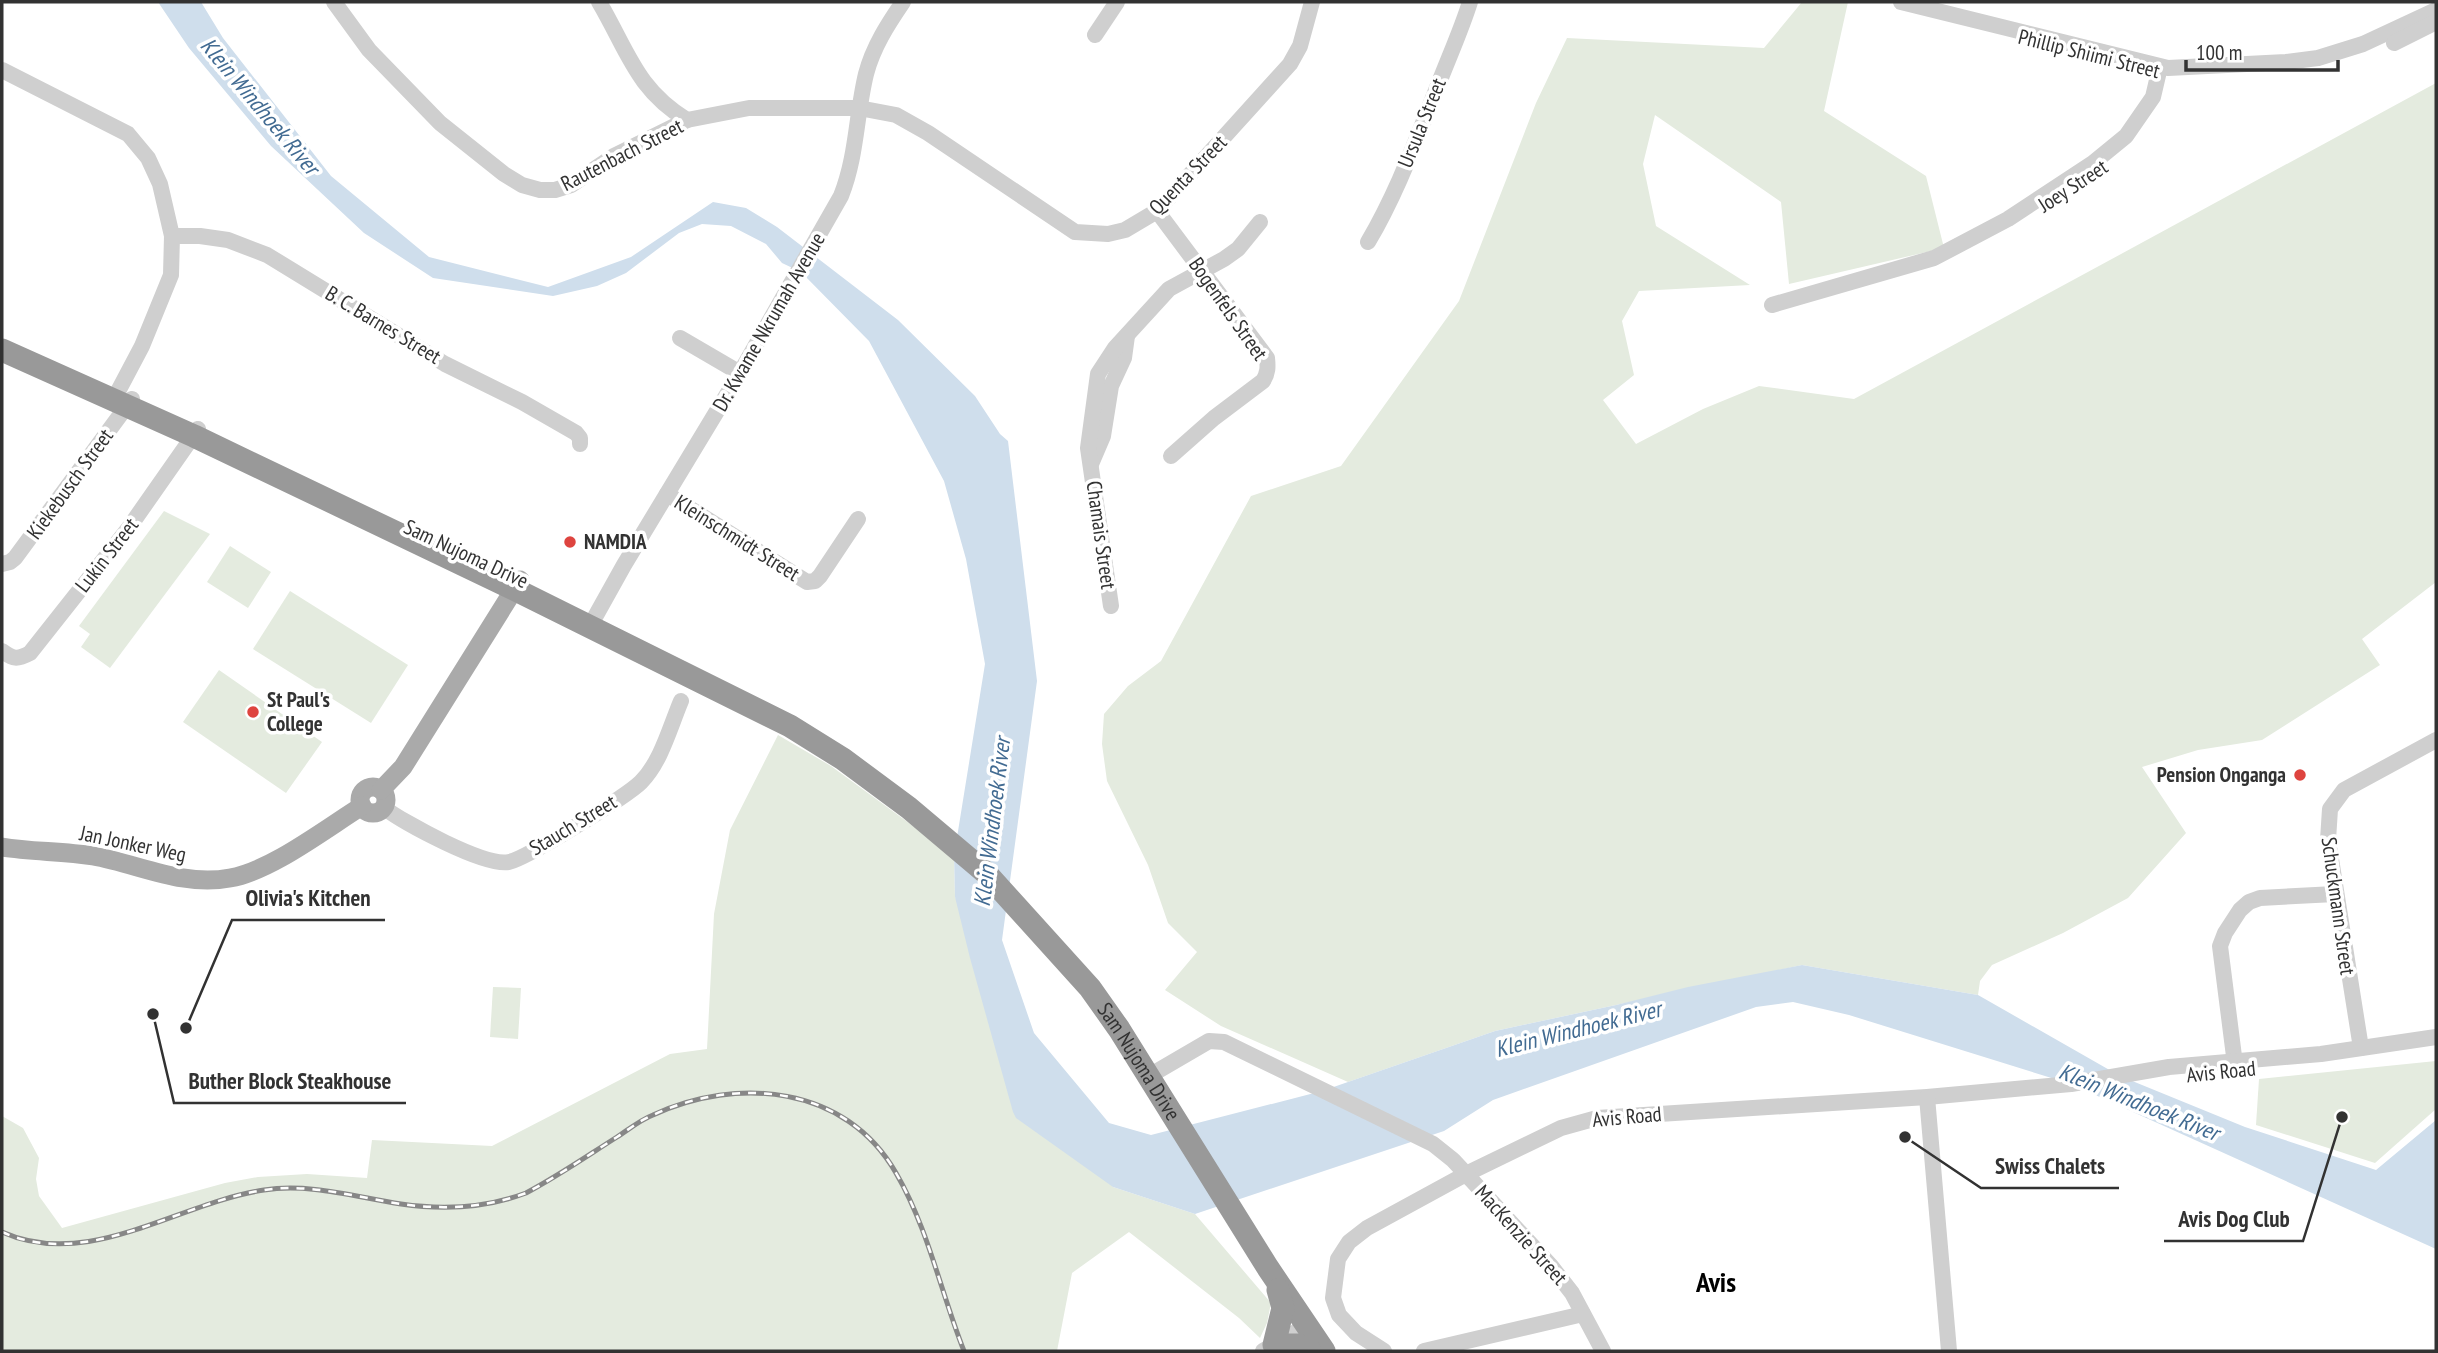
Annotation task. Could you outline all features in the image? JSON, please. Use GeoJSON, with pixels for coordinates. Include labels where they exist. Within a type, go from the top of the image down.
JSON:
{"type":"FeatureCollection","features":[{"type":"Feature","properties":{"kind":"highway","name":"Sam Nujoma Drive"},"geometry":{"type":"LineString","coordinates":[[2,334],[123,398]]}},
{"type":"Feature","properties":{"kind":"highway","name":"Sam Nujoma Drive"},"geometry":{"type":"LineString","coordinates":[[2,349],[197,431],[593,622],[740,686],[854,756],[886,782],[909,808],[986,873],[1090,988],[1119,1029],[1268,1268],[1324,1351]]}},
{"type":"Feature","properties":{"kind":"highway"},"geometry":{"type":"LineString","coordinates":[[1268,1268],[1280,1293],[1283,1308],[1269,1348],[1298,1345],[1310,1351]]}},
{"type":"Feature","properties":{"kind":"main road"},"geometry":{"type":"LineString","coordinates":[[382,799],[517,584]]}},
{"type":"Feature","properties":{"kind":"main road","name":"Jan Jonker Weg"},"geometry":{"type":"LineString","coordinates":[[2,847],[80,854],[126,863],[176,878],[214,880],[244,874],[267,864],[362,806],[372,813],[382,799]]}},
{"type":"Feature","properties":{"kind":"street","name":"Rautenbach Street"},"geometry":{"type":"LineString","coordinates":[[334,2],[369,50],[440,123],[504,174],[522,185],[541,190],[555,190],[571,185],[614,156],[687,120],[749,108],[859,108]]}},
{"type":"Feature","properties":{"kind":"street"},"geometry":{"type":"LineString","coordinates":[[599,2],[641,79],[657,99],[687,120]]}},
{"type":"Feature","properties":{"kind":"street","name":"Dr. Kwame Nkrumah Avenue"},"geometry":{"type":"LineString","coordinates":[[593,622],[826,224],[849,176],[867,71],[881,36],[903,2]]}},
{"type":"Feature","properties":{"kind":"street"},"geometry":{"type":"LineString","coordinates":[[1095,35],[1117,2]]}},
{"type":"Feature","properties":{"kind":"street","name":"Quenta Street"},"geometry":{"type":"LineString","coordinates":[[859,108],[896,115],[928,133],[1075,232],[1116,232],[1157,211],[1290,64],[1300,46],[1312,2]]}},
{"type":"Feature","properties":{"kind":"street","name":"Ursula Street"},"geometry":{"type":"LineString","coordinates":[[1368,242],[1387,210],[1412,152],[1470,2]]}},
{"type":"Feature","properties":{"kind":"street","name":"Phillip Shiimi Street"},"geometry":{"type":"LineString","coordinates":[[1901,2],[1987,24],[2002,32],[2163,71],[2198,75],[2298,70],[2333,65],[2387,46],[2436,22]]}},
{"type":"Feature","properties":{"kind":"street","name":"Phillip Shiimi Street"},"geometry":{"type":"LineString","coordinates":[[2163,71],[2318,58],[2363,44],[2436,10]]}},
{"type":"Feature","properties":{"kind":"street","name":"Kiekebusch Street"},"geometry":{"type":"LineString","coordinates":[[2,70],[128,134],[148,158],[160,184],[172,236],[172,263],[166,289],[123,398],[15,558],[2,564]]}},
{"type":"Feature","properties":{"kind":"street","name":"Joey Street"},"geometry":{"type":"LineString","coordinates":[[1772,305],[1956,254],[1997,235],[2119,155],[2134,142],[2147,125],[2163,71]]}},
{"type":"Feature","properties":{"kind":"street","name":"Bogenfels Street"},"geometry":{"type":"LineString","coordinates":[[1157,211],[1267,358],[1267,375],[1263,381],[1214,418],[1171,456]]}},
{"type":"Feature","properties":{"kind":"street","name":"Chamais Street"},"geometry":{"type":"LineString","coordinates":[[1111,606],[1088,448],[1098,426],[1098,374],[1108,356],[1169,289],[1238,249],[1260,222]]}},
{"type":"Feature","properties":{"kind":"street","name":"B. C. Barnes Street"},"geometry":{"type":"LineString","coordinates":[[172,236],[228,240],[267,255],[445,364],[522,402],[576,433],[580,444]]}},
{"type":"Feature","properties":{"kind":"street"},"geometry":{"type":"LineString","coordinates":[[680,338],[740,373]]}},
{"type":"Feature","properties":{"kind":"street","name":"Lukin Street"},"geometry":{"type":"LineString","coordinates":[[2,651],[13,659],[20,659],[30,653],[128,529],[197,431]]}},
{"type":"Feature","properties":{"kind":"street","name":"Kleinschmidt Street"},"geometry":{"type":"LineString","coordinates":[[667,494],[807,582],[815,581],[820,576],[858,519]]}},
{"type":"Feature","properties":{"kind":"street","name":"Stauch Street"},"geometry":{"type":"LineString","coordinates":[[382,799],[397,818],[483,858],[508,862],[530,853],[641,782],[657,757],[681,701]]}},
{"type":"Feature","properties":{"kind":"street","name":"Schuckmann Street"},"geometry":{"type":"LineString","coordinates":[[2361,1048],[2326,830],[2329,808],[2344,790],[2436,740]]}},
{"type":"Feature","properties":{"kind":"street"},"geometry":{"type":"LineString","coordinates":[[2236,1067],[2220,955],[2221,941],[2233,919],[2249,902],[2260,898],[2335,894]]}},
{"type":"Feature","properties":{"kind":"street","name":"Avis Road"},"geometry":{"type":"LineString","coordinates":[[1466,1174],[1561,1128],[1597,1118],[1927,1097],[2071,1084],[2120,1076],[2132,1079],[2236,1067],[2436,1037]]}},
{"type":"Feature","properties":{"kind":"street"},"geometry":{"type":"LineString","coordinates":[[1149,1076],[1209,1041],[1224,1042],[1433,1144],[1466,1174]]}},
{"type":"Feature","properties":{"kind":"street"},"geometry":{"type":"LineString","coordinates":[[1927,1097],[1949,1351]]}},
{"type":"Feature","properties":{"kind":"street","name":"MacKenzie Street"},"geometry":{"type":"LineString","coordinates":[[1384,1351],[1356,1334],[1339,1315],[1333,1298],[1338,1259],[1349,1242],[1367,1228],[1466,1174],[1551,1266],[1572,1293],[1603,1351]]}},
{"type":"Feature","properties":{"kind":"street","name":"MacKenzie Street"},"geometry":{"type":"LineString","coordinates":[[1424,1351],[1583,1314]]}},
{"type":"Feature","properties":{"kind":"street"},"geometry":{"type":"LineString","coordinates":[[1269,1348],[1306,1326]]}},
{"type":"Feature","properties":{"kind":"shaded area"},"geometry":{"type":"Polygon","coordinates":[[[1802,2],[1848,2],[1824,111],[1926,176],[1944,248],[1789,284],[1781,202],[1655,115],[1643,164],[1656,226],[1750,285],[1639,291],[1622,321],[1634,375],[1603,400],[1636,444],[1703,409],[1759,386],[1854,399],[2436,83],[2436,582],[2362,639],[2380,665],[2262,740],[2198,750],[2142,767],[2186,833],[2128,898],[2063,933],[1992,965],[1980,981],[1978,995],[1802,965],[1495,1031],[1348,1082],[1221,1026],[1165,990],[1197,952],[1168,923],[1148,865],[1107,781],[1102,744],[1104,714],[1128,686],[1161,661],[1251,496],[1341,466],[1459,301],[1536,103],[1567,38],[1764,48],[1802,2]]]}},
{"type":"Feature","properties":{"kind":"shaded area"},"geometry":{"type":"Polygon","coordinates":[[[164,511],[210,534],[110,668],[81,647],[90,634],[79,626],[164,511]]]}},
{"type":"Feature","properties":{"kind":"shaded area"},"geometry":{"type":"Polygon","coordinates":[[[230,546],[271,572],[248,608],[207,582],[230,546]]]}},
{"type":"Feature","properties":{"kind":"shaded area"},"geometry":{"type":"Polygon","coordinates":[[[290,591],[408,665],[371,723],[253,649],[290,591]]]}},
{"type":"Feature","properties":{"kind":"shaded area"},"geometry":{"type":"Polygon","coordinates":[[[219,670],[322,742],[286,793],[183,722],[219,670]]]}},
{"type":"Feature","properties":{"kind":"shaded area"},"geometry":{"type":"Polygon","coordinates":[[[778,735],[831,766],[954,856],[955,897],[1113,1187],[1195,1214],[1271,1303],[1267,1323],[1260,1338],[1239,1318],[1129,1232],[1072,1273],[1057,1351],[2,1351],[2,1116],[23,1128],[39,1158],[36,1179],[39,1196],[62,1228],[225,1183],[258,1177],[307,1174],[367,1178],[372,1140],[492,1146],[670,1054],[707,1049],[714,914],[730,830],[778,735]]]}},
{"type":"Feature","properties":{"kind":"shaded area"},"geometry":{"type":"Polygon","coordinates":[[[493,987],[521,988],[518,1039],[490,1037],[493,987]]]}},
{"type":"Feature","properties":{"kind":"shaded area"},"geometry":{"type":"Polygon","coordinates":[[[2436,1061],[2436,1109],[2375,1163],[2256,1125],[2259,1079],[2436,1061]]]}},
{"type":"Feature","properties":{"kind":"water","name":"Klein Windhoek River"},"geometry":{"type":"Polygon","coordinates":[[[158,2],[201,2],[223,38],[331,176],[429,257],[548,287],[631,257],[713,202],[746,208],[777,227],[898,320],[975,396],[1000,434],[1008,441],[1037,681],[1002,940],[1034,1033],[1109,1123],[1151,1135],[1322,1091],[1495,1031],[1688,987],[1802,965],[1978,995],[2120,1076],[2245,1127],[2376,1170],[2436,1120],[2436,1249],[2071,1084],[1849,1015],[1793,1002],[1756,1007],[1493,1100],[1444,1131],[1195,1214],[1113,1187],[1016,1118],[1013,1112],[955,897],[954,856],[985,664],[966,559],[944,481],[869,341],[801,272],[782,263],[766,244],[731,226],[702,224],[679,233],[626,273],[597,286],[553,296],[433,278],[364,233],[271,146],[189,48],[158,2]]]}},
{"type":"Feature","properties":{"kind":"railway"},"geometry":{"type":"LineString","coordinates":[[2,1232],[35,1242],[67,1244],[100,1239],[231,1197],[281,1188],[332,1192],[417,1206],[480,1205],[526,1193],[643,1120],[686,1103],[719,1095],[754,1093],[787,1096],[819,1106],[849,1121],[875,1144],[896,1173],[926,1238],[964,1351]]}},
{"type":"Feature","properties":{"kind":"place","name":"NAMDIA"},"geometry":{"type":"Point","coordinates":[570,542]}},
{"type":"Feature","properties":{"kind":"place","name":"St Paul's College"},"geometry":{"type":"Point","coordinates":[253,712]}},
{"type":"Feature","properties":{"kind":"place","name":"Pension Onganga"},"geometry":{"type":"Point","coordinates":[2300,775]}},
{"type":"Feature","properties":{"kind":"place","name":"Buther Block Steakhouse"},"geometry":{"type":"Point","coordinates":[153,1014]}},
{"type":"Feature","properties":{"kind":"place","name":"Olivia's Kitchen"},"geometry":{"type":"Point","coordinates":[186,1028]}},
{"type":"Feature","properties":{"kind":"place","name":"Avis Dog Club"},"geometry":{"type":"Point","coordinates":[2342,1117]}},
{"type":"Feature","properties":{"kind":"place","name":"Swiss Chalets"},"geometry":{"type":"Point","coordinates":[1905,1137]}},
{"type":"Feature","properties":{"kind":"district","name":"Avis"},"geometry":{"type":"Point","coordinates":[1716,1282]}}]}
